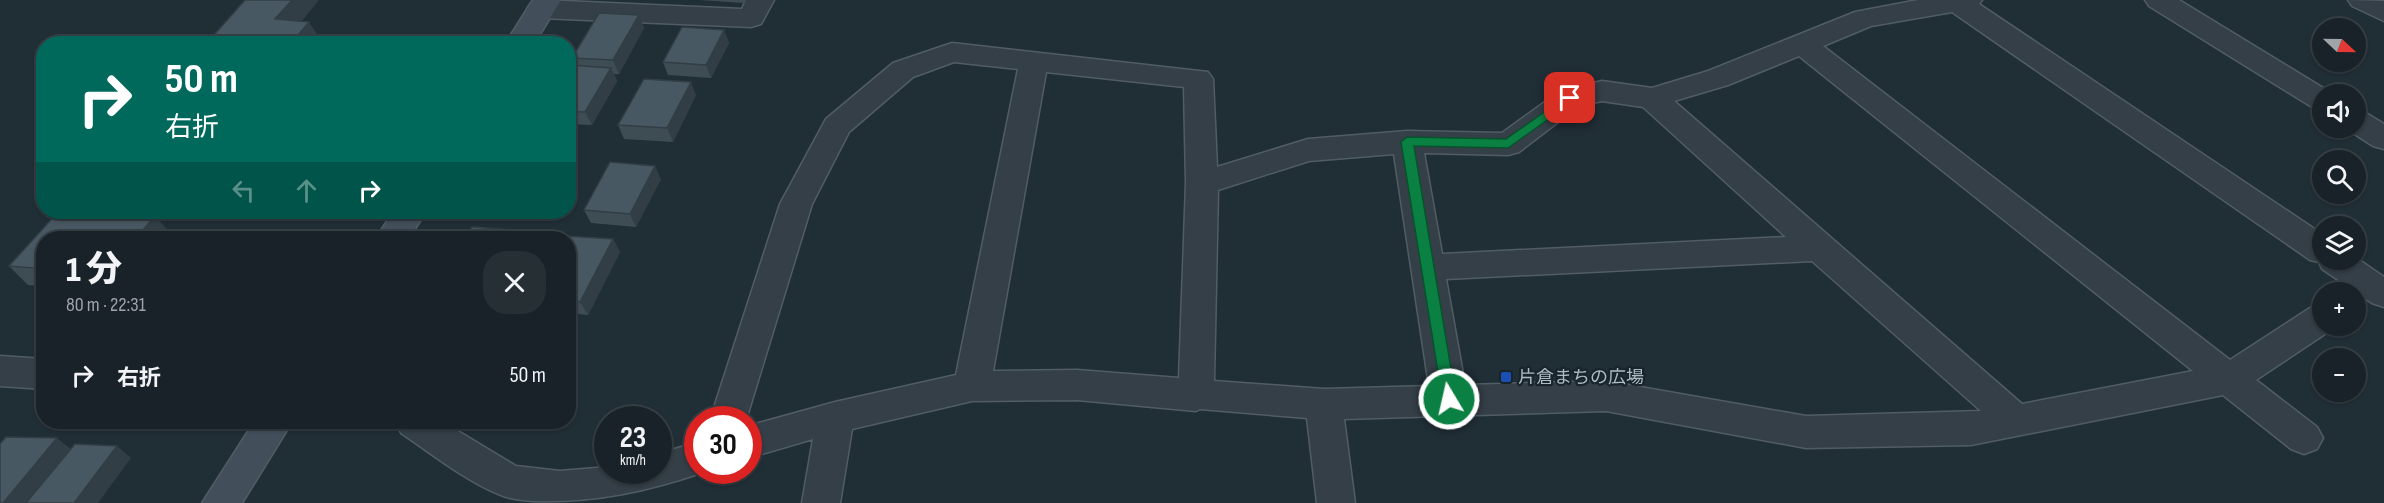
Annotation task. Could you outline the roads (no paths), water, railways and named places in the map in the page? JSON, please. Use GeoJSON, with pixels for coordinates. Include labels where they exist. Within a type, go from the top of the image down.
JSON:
{"type":"FeatureCollection","features":[{"type":"Feature","properties":{"kind":"street"},"geometry":{"type":"LineString","coordinates":[[524,36],[544,5],[751,18],[760,0]]}},
{"type":"Feature","properties":{"kind":"street"},"geometry":{"type":"LineString","coordinates":[[2159,0],[2312,94]]}},
{"type":"Feature","properties":{"kind":"street"},"geometry":{"type":"LineString","coordinates":[[2362,0],[2384,12]]}},
{"type":"Feature","properties":{"kind":"street"},"geometry":{"type":"LineString","coordinates":[[1202,183],[1308,150],[1407,142],[1508,144],[1570,98],[1602,91],[1652,98],[1718,78],[1865,18],[1963,1],[2312,244]]}},
{"type":"Feature","properties":{"kind":"street"},"geometry":{"type":"LineString","coordinates":[[1803,44],[2304,438]]}},
{"type":"Feature","properties":{"kind":"street"},"geometry":{"type":"LineString","coordinates":[[732,406],[796,204],[837,126],[903,70],[952,52],[1198,79],[1202,183],[1196,396]]}},
{"type":"Feature","properties":{"kind":"street"},"geometry":{"type":"LineString","coordinates":[[972,386],[1034,60]]}},
{"type":"Feature","properties":{"kind":"street"},"geometry":{"type":"LineString","coordinates":[[1652,98],[2017,422]]}},
{"type":"Feature","properties":{"kind":"street"},"geometry":{"type":"LineString","coordinates":[[2366,127],[2384,138]]}},
{"type":"Feature","properties":{"kind":"street"},"geometry":{"type":"LineString","coordinates":[[1407,142],[1449,399]]}},
{"type":"Feature","properties":{"kind":"street"},"geometry":{"type":"LineString","coordinates":[[1428,267],[1819,248]]}},
{"type":"Feature","properties":{"kind":"street"},"geometry":{"type":"LineString","coordinates":[[2349,270],[2374,287]]}},
{"type":"Feature","properties":{"kind":"street"},"geometry":{"type":"LineString","coordinates":[[762,438],[835,417],[972,386],[1077,385],[1196,396],[1324,404],[1606,396],[1806,432],[1971,429],[2017,422],[2229,379],[2312,325]]}},
{"type":"Feature","properties":{"kind":"street"},"geometry":{"type":"LineString","coordinates":[[0,371],[36,373]]}},
{"type":"Feature","properties":{"kind":"street"},"geometry":{"type":"LineString","coordinates":[[1324,404],[1336,503]]}},
{"type":"Feature","properties":{"kind":"street"},"geometry":{"type":"LineString","coordinates":[[821,503],[835,417]]}},
{"type":"Feature","properties":{"kind":"street"},"geometry":{"type":"LineString","coordinates":[[221,503],[269,429]]}},
{"type":"Feature","properties":{"kind":"street"},"geometry":{"type":"LineString","coordinates":[[424,429],[476,464],[510,482],[560,488],[601,484]]}},
{"type":"Feature","properties":{"kind":"place","name":"片倉まちの広場"},"geometry":{"type":"Point","coordinates":[1506,377]}}]}
